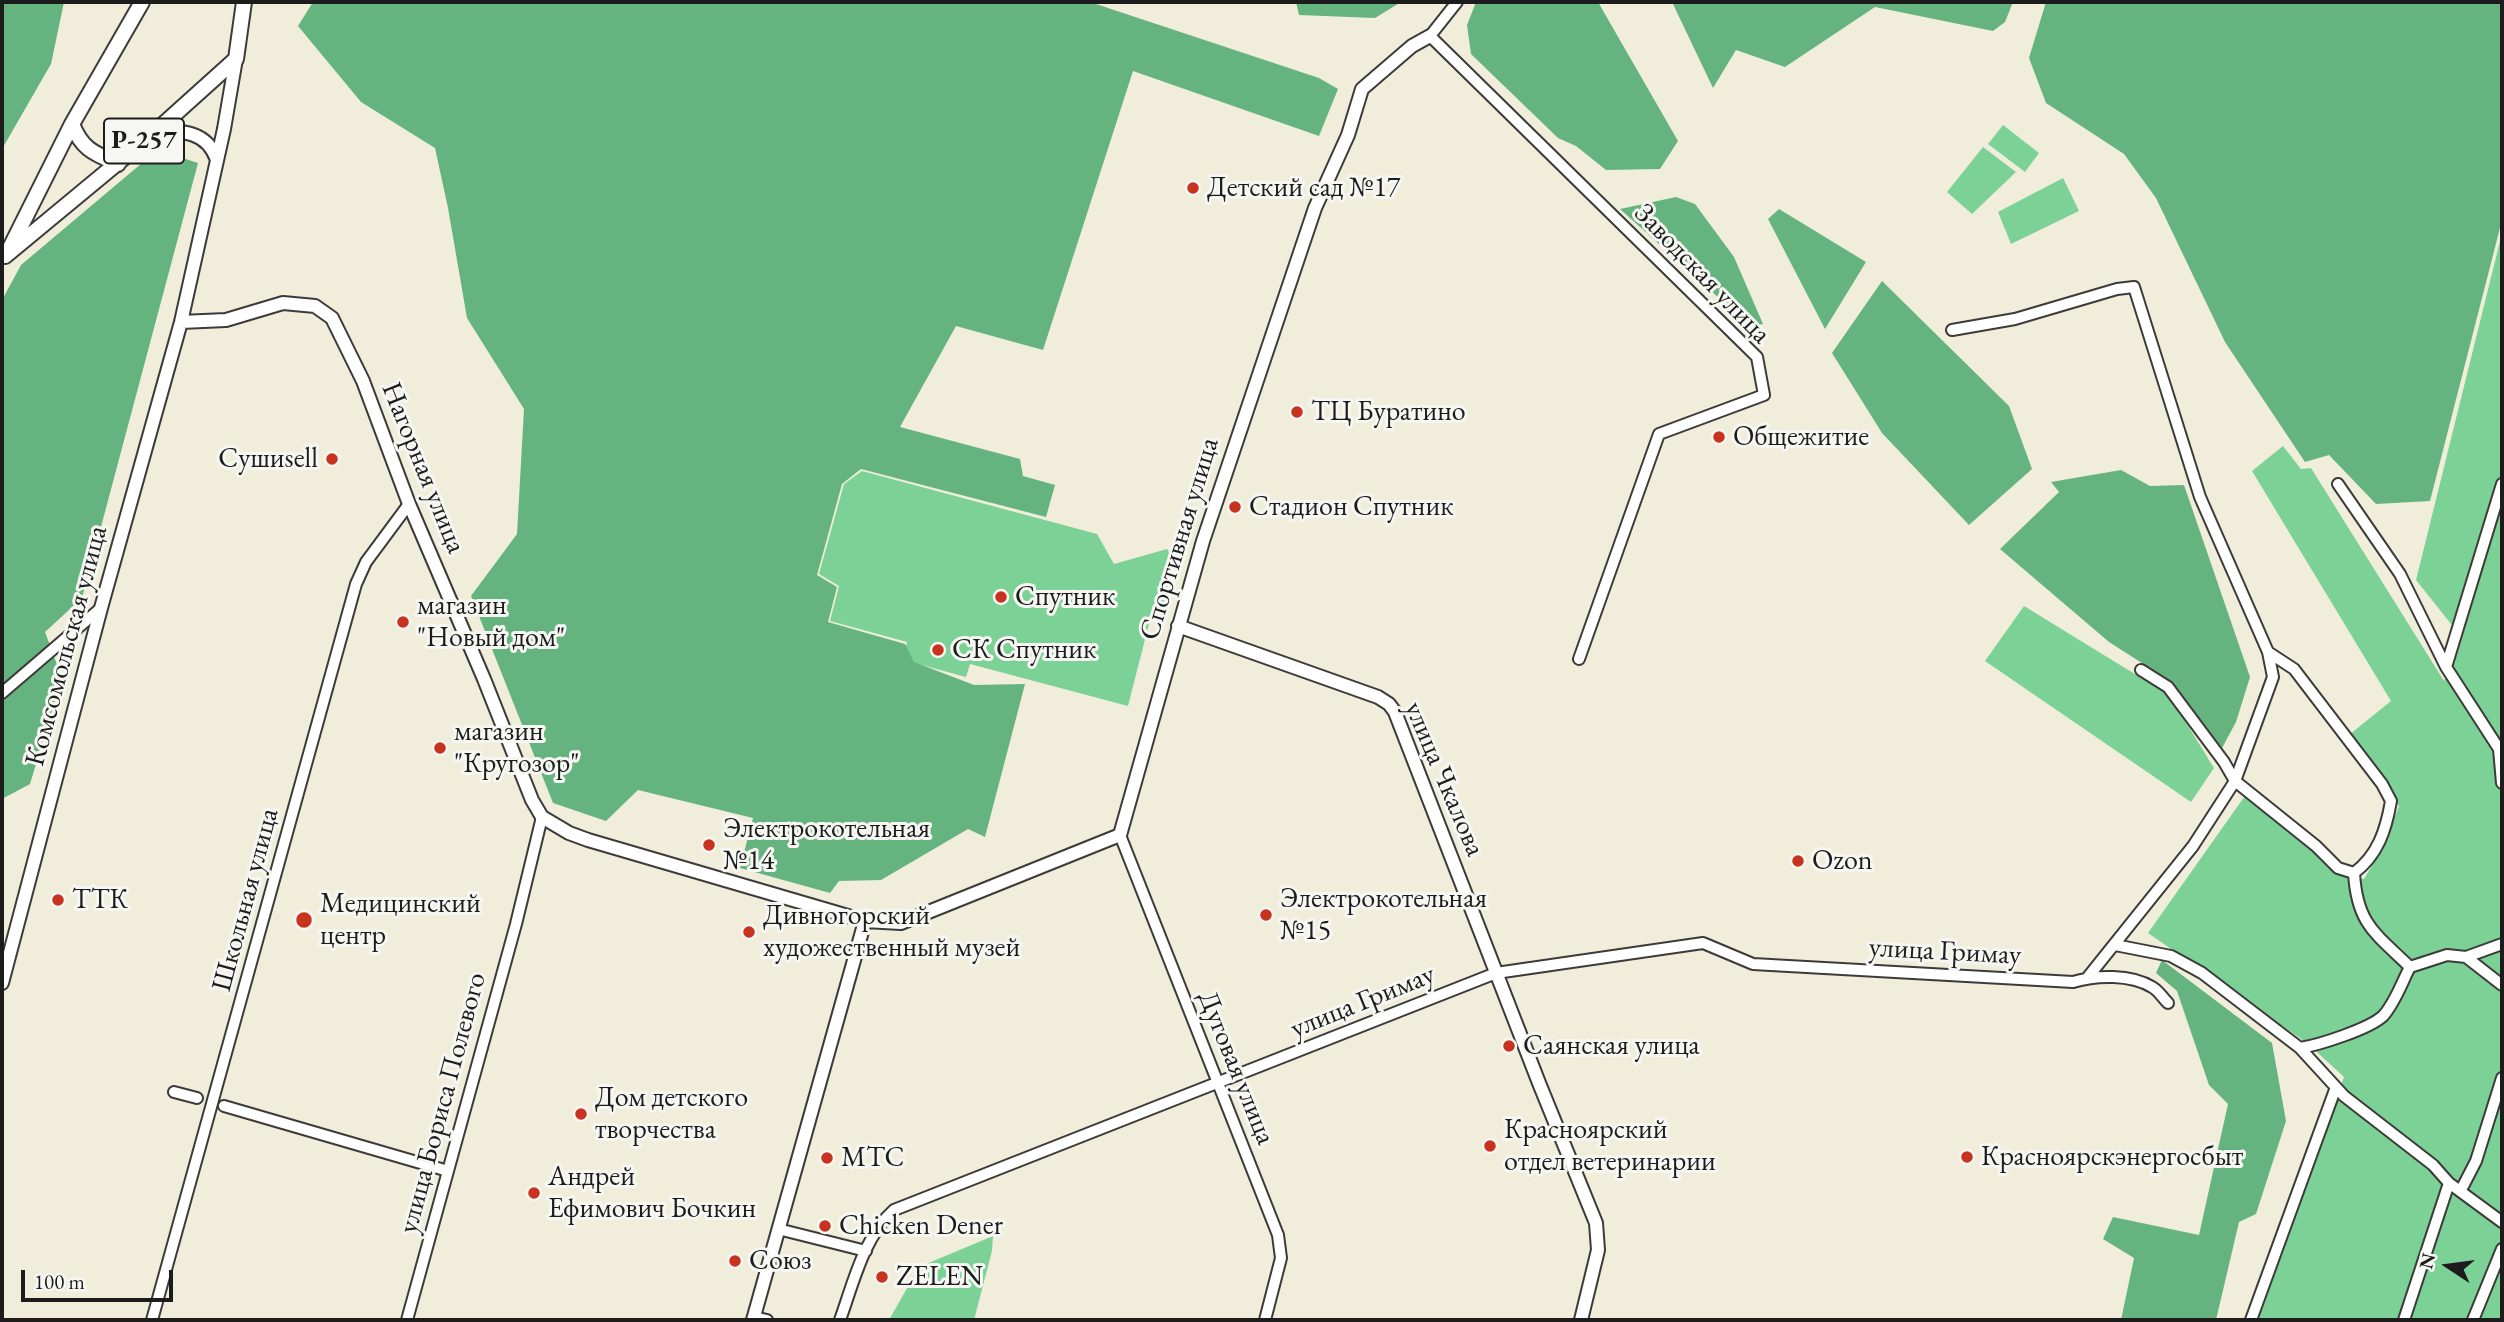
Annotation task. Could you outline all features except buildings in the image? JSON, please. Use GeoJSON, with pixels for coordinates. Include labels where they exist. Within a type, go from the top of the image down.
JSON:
{"type":"FeatureCollection","features":[{"type":"Feature","properties":{"kind":"highway","name":"Р-257"},"geometry":{"type":"LineString","coordinates":[[4,260],[72,124],[142,2]]}},
{"type":"Feature","properties":{"kind":"highway"},"geometry":{"type":"LineString","coordinates":[[236,59],[244,2]]}},
{"type":"Feature","properties":{"kind":"highway","name":"Р-257"},"geometry":{"type":"LineString","coordinates":[[4,260],[236,59]]}},
{"type":"Feature","properties":{"kind":"highway","name":"Р-257"},"geometry":{"type":"LineString","coordinates":[[72,124],[79,142],[95,154],[118,164]]}},
{"type":"Feature","properties":{"kind":"main road","name":"Спортивная улица"},"geometry":{"type":"LineString","coordinates":[[1120,835],[1203,541],[1315,208],[1348,135],[1363,89],[1412,46],[1430,36]]}},
{"type":"Feature","properties":{"kind":"main road","name":"Комсомольская улица"},"geometry":{"type":"LineString","coordinates":[[2,983],[101,608],[181,322],[236,59]]}},
{"type":"Feature","properties":{"kind":"main road"},"geometry":{"type":"LineString","coordinates":[[156,131],[183,131],[203,139],[212,146],[217,160]]}},
{"type":"Feature","properties":{"kind":"main road","name":"Нагорная улица"},"geometry":{"type":"LineString","coordinates":[[181,322],[226,320],[283,303],[315,306],[332,318],[363,382],[409,504],[484,679],[532,800],[542,817]]}},
{"type":"Feature","properties":{"kind":"main road","name":"улица Чкалова"},"geometry":{"type":"LineString","coordinates":[[1178,626],[1378,697],[1395,712],[1596,1223],[1598,1250],[1581,1320]]}},
{"type":"Feature","properties":{"kind":"main road"},"geometry":{"type":"LineString","coordinates":[[542,817],[569,833],[588,840],[865,921],[901,923],[1120,835]]}},
{"type":"Feature","properties":{"kind":"main road"},"geometry":{"type":"LineString","coordinates":[[758,1319],[778,1229],[865,921]]}},
{"type":"Feature","properties":{"kind":"street"},"geometry":{"type":"LineString","coordinates":[[132,19],[133,2]]}},
{"type":"Feature","properties":{"kind":"street"},"geometry":{"type":"LineString","coordinates":[[1430,36],[1457,2]]}},
{"type":"Feature","properties":{"kind":"street","name":"Заводская улица"},"geometry":{"type":"LineString","coordinates":[[1430,36],[1757,357],[1764,395],[1659,434],[1579,659]]}},
{"type":"Feature","properties":{"kind":"street"},"geometry":{"type":"LineString","coordinates":[[1952,330],[2015,319],[2117,289],[2134,287],[2200,497],[2268,652],[2273,677],[2235,781],[2193,846],[2088,977]]}},
{"type":"Feature","properties":{"kind":"street"},"geometry":{"type":"LineString","coordinates":[[2338,484],[2400,574],[2446,667],[2499,749],[2502,783]]}},
{"type":"Feature","properties":{"kind":"street"},"geometry":{"type":"LineString","coordinates":[[2446,667],[2502,484]]}},
{"type":"Feature","properties":{"kind":"street","name":"Школьная улица"},"geometry":{"type":"LineString","coordinates":[[152,1320],[356,584],[373,550],[409,504]]}},
{"type":"Feature","properties":{"kind":"street"},"geometry":{"type":"LineString","coordinates":[[2,692],[101,608]]}},
{"type":"Feature","properties":{"kind":"street"},"geometry":{"type":"LineString","coordinates":[[2268,652],[2294,668],[2382,784],[2391,802],[2380,842],[2365,865],[2354,873]]}},
{"type":"Feature","properties":{"kind":"street"},"geometry":{"type":"LineString","coordinates":[[2141,670],[2168,687],[2235,781],[2316,846],[2338,868],[2354,873]]}},
{"type":"Feature","properties":{"kind":"street","name":"улица Бориса Полевого"},"geometry":{"type":"LineString","coordinates":[[407,1320],[516,924],[542,817]]}},
{"type":"Feature","properties":{"kind":"street","name":"Дуговая улица"},"geometry":{"type":"LineString","coordinates":[[1120,835],[1281,1247],[1281,1258],[1265,1320]]}},
{"type":"Feature","properties":{"kind":"street"},"geometry":{"type":"LineString","coordinates":[[2354,873],[2356,897],[2368,926],[2410,967]]}},
{"type":"Feature","properties":{"kind":"street","name":"улица Гримау"},"geometry":{"type":"LineString","coordinates":[[840,1320],[866,1251],[883,1220],[894,1210],[1496,973],[1703,943],[1754,964],[2073,982],[2088,977],[2129,979],[2153,987],[2168,1003]]}},
{"type":"Feature","properties":{"kind":"street"},"geometry":{"type":"LineString","coordinates":[[2300,1048],[2326,1043],[2382,1017],[2410,967],[2447,955],[2466,957],[2502,944]]}},
{"type":"Feature","properties":{"kind":"street"},"geometry":{"type":"LineString","coordinates":[[2116,945],[2171,956],[2202,973],[2300,1048],[2344,1096],[2433,1165],[2449,1183],[2502,1222]]}},
{"type":"Feature","properties":{"kind":"street"},"geometry":{"type":"LineString","coordinates":[[2466,957],[2502,985]]}},
{"type":"Feature","properties":{"kind":"street"},"geometry":{"type":"LineString","coordinates":[[2461,1190],[2476,1161],[2502,1078]]}},
{"type":"Feature","properties":{"kind":"street"},"geometry":{"type":"LineString","coordinates":[[2251,1320],[2336,1087]]}},
{"type":"Feature","properties":{"kind":"street"},"geometry":{"type":"LineString","coordinates":[[174,1092],[197,1098]]}},
{"type":"Feature","properties":{"kind":"street"},"geometry":{"type":"LineString","coordinates":[[225,1106],[448,1171]]}},
{"type":"Feature","properties":{"kind":"street"},"geometry":{"type":"LineString","coordinates":[[2404,1320],[2449,1183]]}},
{"type":"Feature","properties":{"kind":"street"},"geometry":{"type":"LineString","coordinates":[[778,1229],[866,1251]]}},
{"type":"Feature","properties":{"kind":"street"},"geometry":{"type":"LineString","coordinates":[[2473,1320],[2502,1249]]}},
{"type":"Feature","properties":{"kind":"green space"},"geometry":{"type":"Polygon","coordinates":[[[2,2],[64,2],[51,64],[2,149],[2,2]]]}},
{"type":"Feature","properties":{"kind":"green space"},"geometry":{"type":"Polygon","coordinates":[[[313,2],[1090,2],[1319,78],[1338,89],[1319,136],[1133,71],[1043,350],[956,326],[900,427],[1020,459],[1023,476],[1055,485],[1046,517],[861,469],[842,484],[817,575],[837,587],[828,622],[905,644],[914,662],[974,685],[1025,684],[985,837],[968,829],[881,880],[839,881],[830,893],[740,868],[753,818],[638,790],[606,821],[553,803],[471,596],[517,534],[524,409],[467,318],[435,148],[361,102],[298,26],[313,2]]]}},
{"type":"Feature","properties":{"kind":"green space"},"geometry":{"type":"Polygon","coordinates":[[[1296,2],[1401,2],[1375,18],[1299,15],[1296,2]]]}},
{"type":"Feature","properties":{"kind":"green space"},"geometry":{"type":"Polygon","coordinates":[[[1476,2],[1598,2],[1678,141],[1660,169],[1606,170],[1576,146],[1558,138],[1471,54],[1467,25],[1476,2]]]}},
{"type":"Feature","properties":{"kind":"green space"},"geometry":{"type":"Polygon","coordinates":[[[1672,2],[2013,2],[2005,22],[1993,31],[1875,7],[1785,67],[1736,50],[1713,88],[1672,2]]]}},
{"type":"Feature","properties":{"kind":"green space"},"geometry":{"type":"Polygon","coordinates":[[[2046,2],[2502,2],[2502,220],[2430,501],[2376,504],[2329,455],[2305,462],[2225,342],[2156,198],[2124,154],[2046,103],[2029,58],[2046,2]]]}},
{"type":"Feature","properties":{"kind":"green space"},"geometry":{"type":"Polygon","coordinates":[[[2003,125],[2039,153],[2025,172],[1988,144],[2003,125]]]}},
{"type":"Feature","properties":{"kind":"green space"},"geometry":{"type":"Polygon","coordinates":[[[1983,147],[2016,172],[1972,214],[1947,192],[1983,147]]]}},
{"type":"Feature","properties":{"kind":"green space"},"geometry":{"type":"Polygon","coordinates":[[[167,153],[198,163],[82,598],[45,632],[62,678],[30,784],[2,799],[2,300],[21,265],[142,163],[167,153]]]}},
{"type":"Feature","properties":{"kind":"green space"},"geometry":{"type":"Polygon","coordinates":[[[2063,178],[2079,211],[2011,244],[1998,212],[2063,178]]]}},
{"type":"Feature","properties":{"kind":"green space"},"geometry":{"type":"Polygon","coordinates":[[[1676,197],[1695,204],[1734,257],[1763,324],[1751,327],[1620,209],[1676,197]]]}},
{"type":"Feature","properties":{"kind":"green space"},"geometry":{"type":"Polygon","coordinates":[[[1779,209],[1866,262],[1825,329],[1768,219],[1779,209]]]}},
{"type":"Feature","properties":{"kind":"green space"},"geometry":{"type":"Polygon","coordinates":[[[2502,233],[2502,1320],[2258,1320],[2344,1077],[2307,1043],[2148,933],[2247,793],[2343,876],[2364,879],[2385,843],[2399,806],[2349,735],[2391,701],[2252,471],[2283,446],[2301,469],[2311,468],[2444,681],[2459,634],[2416,580],[2502,233]]]}},
{"type":"Feature","properties":{"kind":"green space"},"geometry":{"type":"Polygon","coordinates":[[[1882,281],[2009,406],[2032,469],[1969,525],[1882,433],[1832,353],[1882,281]]]}},
{"type":"Feature","properties":{"kind":"green space"},"geometry":{"type":"Polygon","coordinates":[[[2121,470],[2150,486],[2184,485],[2250,677],[2236,722],[2222,748],[2170,681],[2109,642],[2000,549],[2059,492],[2051,482],[2121,470]]]}},
{"type":"Feature","properties":{"kind":"green space","name":"Спутник"},"geometry":{"type":"Polygon","coordinates":[[[862,471],[1097,534],[1114,564],[1167,549],[1174,560],[1162,611],[1153,608],[1128,706],[970,664],[966,677],[903,660],[907,642],[830,621],[839,586],[819,574],[844,484],[862,471]]]}},
{"type":"Feature","properties":{"kind":"green space"},"geometry":{"type":"Polygon","coordinates":[[[2024,606],[2169,695],[2214,768],[2191,802],[1985,661],[2024,606]]]}},
{"type":"Feature","properties":{"kind":"green space"},"geometry":{"type":"Polygon","coordinates":[[[2162,960],[2272,1043],[2286,1121],[2256,1214],[2239,1222],[2216,1320],[2121,1320],[2134,1258],[2103,1239],[2113,1217],[2199,1235],[2228,1104],[2209,1085],[2177,991],[2156,973],[2162,960]]]}},
{"type":"Feature","properties":{"kind":"green space"},"geometry":{"type":"Polygon","coordinates":[[[993,1236],[992,1251],[974,1320],[889,1320],[919,1267],[993,1236]]]}},
{"type":"Feature","properties":{"kind":"place","name":"Детский сад №17"},"geometry":{"type":"Point","coordinates":[1193,188]}},
{"type":"Feature","properties":{"kind":"place","name":"ТЦ Буратино"},"geometry":{"type":"Point","coordinates":[1297,412]}},
{"type":"Feature","properties":{"kind":"place","name":"Общежитие"},"geometry":{"type":"Point","coordinates":[1719,437]}},
{"type":"Feature","properties":{"kind":"place","name":"Сушиsell"},"geometry":{"type":"Point","coordinates":[332,459]}},
{"type":"Feature","properties":{"kind":"place","name":"Стадион Спутник"},"geometry":{"type":"Point","coordinates":[1235,507]}},
{"type":"Feature","properties":{"kind":"place","name":"Спутник"},"geometry":{"type":"Point","coordinates":[1001,597]}},
{"type":"Feature","properties":{"kind":"place","name":"магазин \"Новый дом\""},"geometry":{"type":"Point","coordinates":[403,622]}},
{"type":"Feature","properties":{"kind":"place","name":"СК Спутник"},"geometry":{"type":"Point","coordinates":[938,650]}},
{"type":"Feature","properties":{"kind":"place","name":"магазин \"Кругозор\""},"geometry":{"type":"Point","coordinates":[440,748]}},
{"type":"Feature","properties":{"kind":"place","name":"Электрокотельная №14"},"geometry":{"type":"Point","coordinates":[709,845]}},
{"type":"Feature","properties":{"kind":"place","name":"Ozon"},"geometry":{"type":"Point","coordinates":[1798,861]}},
{"type":"Feature","properties":{"kind":"place","name":"ТТК"},"geometry":{"type":"Point","coordinates":[58,900]}},
{"type":"Feature","properties":{"kind":"place","name":"Электрокотельная №15"},"geometry":{"type":"Point","coordinates":[1266,915]}},
{"type":"Feature","properties":{"kind":"place","name":"Медицинский центр"},"geometry":{"type":"Point","coordinates":[304,920]}},
{"type":"Feature","properties":{"kind":"place","name":"Дивногорский художественный музей"},"geometry":{"type":"Point","coordinates":[749,932]}},
{"type":"Feature","properties":{"kind":"place","name":"Саянская улица"},"geometry":{"type":"Point","coordinates":[1509,1046]}},
{"type":"Feature","properties":{"kind":"place","name":"Дом детского творчества"},"geometry":{"type":"Point","coordinates":[581,1114]}},
{"type":"Feature","properties":{"kind":"place","name":"Красноярский отдел ветеринарии"},"geometry":{"type":"Point","coordinates":[1490,1146]}},
{"type":"Feature","properties":{"kind":"place","name":"Красноярскэнергосбыт"},"geometry":{"type":"Point","coordinates":[1967,1157]}},
{"type":"Feature","properties":{"kind":"place","name":"МТС"},"geometry":{"type":"Point","coordinates":[827,1158]}},
{"type":"Feature","properties":{"kind":"place","name":"Андрей Ефимович Бочкин"},"geometry":{"type":"Point","coordinates":[534,1193]}},
{"type":"Feature","properties":{"kind":"place","name":"Chicken Dener"},"geometry":{"type":"Point","coordinates":[825,1226]}},
{"type":"Feature","properties":{"kind":"place","name":"Союз"},"geometry":{"type":"Point","coordinates":[735,1261]}},
{"type":"Feature","properties":{"kind":"place","name":"ZELEN"},"geometry":{"type":"Point","coordinates":[882,1277]}}]}
